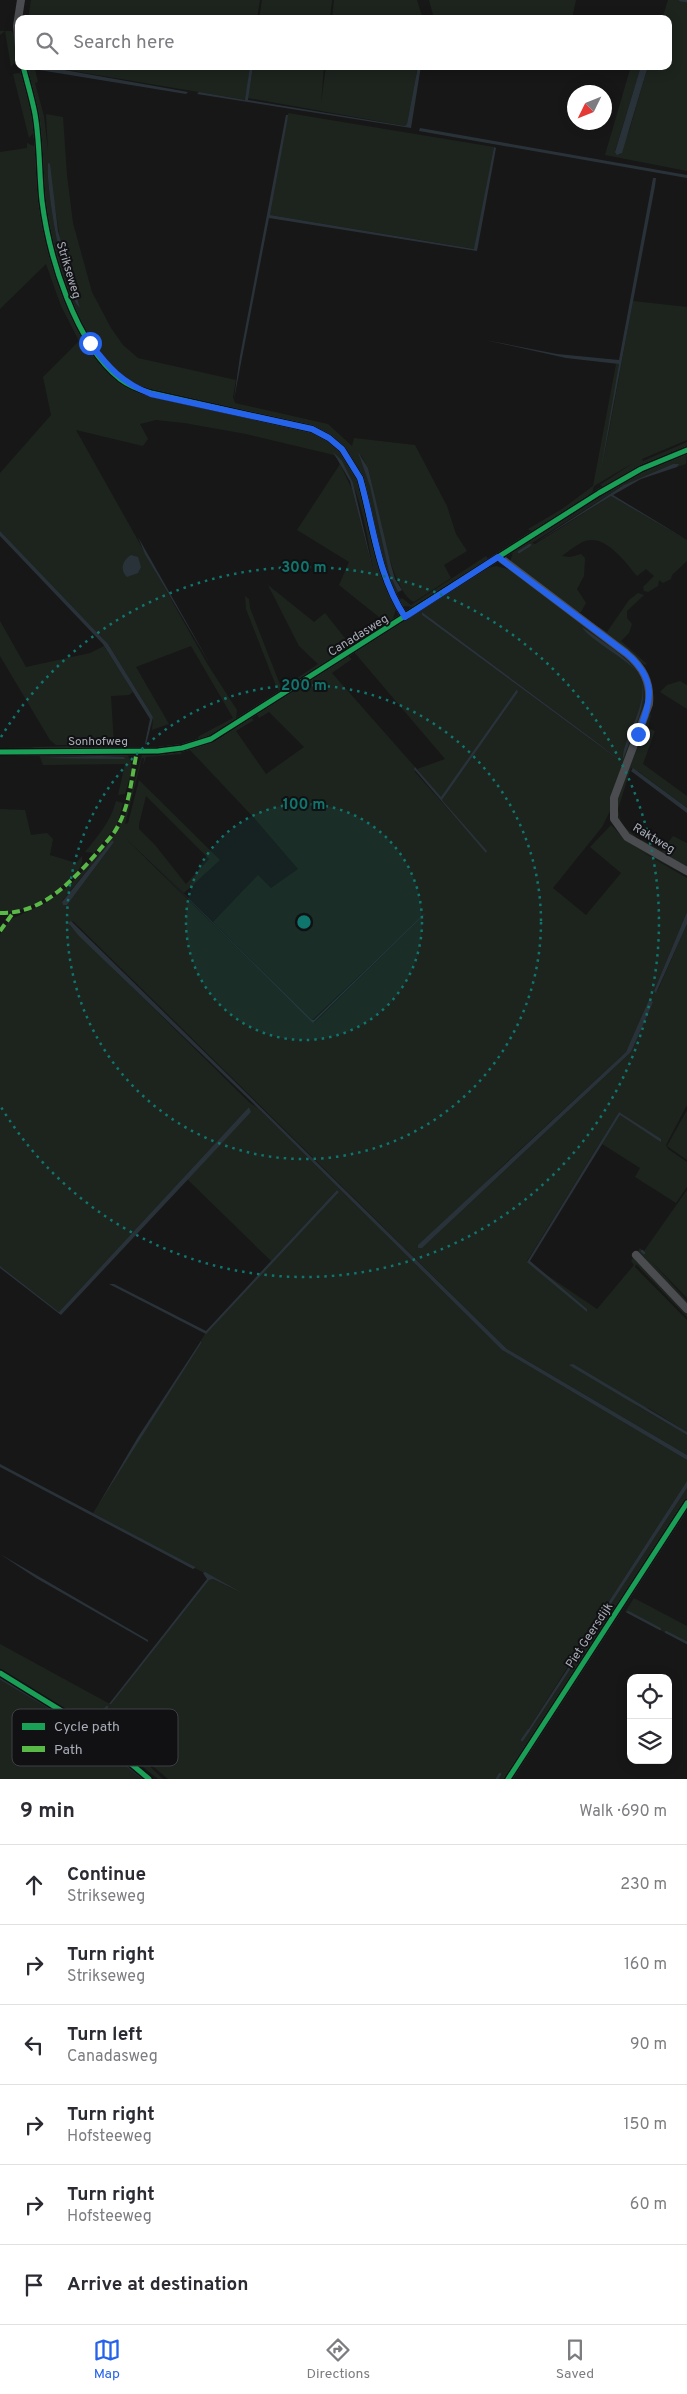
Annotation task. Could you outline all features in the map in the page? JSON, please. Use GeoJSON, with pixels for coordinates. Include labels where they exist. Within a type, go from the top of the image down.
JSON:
{"type":"FeatureCollection","features":[{"type":"Feature","properties":{"kind":"street"},"geometry":{"type":"LineString","coordinates":[[19,15],[21,0]]}},
{"type":"Feature","properties":{"kind":"street","name":"Strikseweg"},"geometry":{"type":"LineString","coordinates":[[24,70],[35,114],[46,225],[66,298],[90,343],[108,367],[134,388],[151,394],[312,429],[336,444],[353,464],[360,478],[381,568],[387,586],[405,617]]}},
{"type":"Feature","properties":{"kind":"street","name":"Canadasweg"},"geometry":{"type":"LineString","coordinates":[[195,745],[234,725],[619,481],[687,450]]}},
{"type":"Feature","properties":{"kind":"street","name":"Raktweg"},"geometry":{"type":"LineString","coordinates":[[498,557],[631,657],[647,678],[649,704],[614,798],[614,820],[627,837],[687,871]]}},
{"type":"Feature","properties":{"kind":"street","name":"Sonhofweg"},"geometry":{"type":"LineString","coordinates":[[0,752],[158,751],[195,745]]}},
{"type":"Feature","properties":{"kind":"street"},"geometry":{"type":"LineString","coordinates":[[636,1255],[687,1309]]}},
{"type":"Feature","properties":{"kind":"street","name":"Piet Geersdijk"},"geometry":{"type":"LineString","coordinates":[[508,1779],[687,1503]]}},
{"type":"Feature","properties":{"kind":"shaded area"},"geometry":{"type":"Polygon","coordinates":[[[31,0],[260,0],[258,15],[29,15],[31,0]]]}},
{"type":"Feature","properties":{"kind":"shaded area"},"geometry":{"type":"Polygon","coordinates":[[[262,0],[332,0],[330,15],[260,15],[262,0]]]}},
{"type":"Feature","properties":{"kind":"shaded area"},"geometry":{"type":"Polygon","coordinates":[[[334,0],[417,0],[422,15],[332,15],[334,0]]]}},
{"type":"Feature","properties":{"kind":"shaded area"},"geometry":{"type":"Polygon","coordinates":[[[429,0],[576,0],[573,15],[433,15],[429,0]]]}},
{"type":"Feature","properties":{"kind":"shaded area"},"geometry":{"type":"Polygon","coordinates":[[[668,0],[687,0],[687,171],[605,155],[630,70],[640,70],[615,151],[620,155],[647,70],[672,70],[672,15],[663,15],[668,0]]]}},
{"type":"Feature","properties":{"kind":"shaded area"},"geometry":{"type":"Polygon","coordinates":[[[5,31],[11,31],[14,34],[15,40],[15,62],[11,67],[5,31]]]}},
{"type":"Feature","properties":{"kind":"shaded area"},"geometry":{"type":"Polygon","coordinates":[[[26,70],[35,70],[38,82],[35,83],[44,116],[48,151],[46,114],[63,117],[73,223],[92,292],[111,328],[123,345],[138,358],[236,380],[233,397],[235,403],[328,424],[352,446],[354,438],[415,445],[447,506],[456,534],[467,551],[444,565],[451,578],[414,602],[405,594],[398,581],[381,525],[387,559],[399,600],[402,598],[411,605],[486,556],[489,560],[413,607],[402,606],[388,583],[359,468],[344,447],[327,434],[145,389],[122,377],[97,350],[77,316],[62,276],[42,188],[26,70]],[[48,163],[49,193],[57,239],[74,299],[80,308],[61,245],[48,163]],[[361,455],[360,458],[374,498],[368,468],[361,455]]]}},
{"type":"Feature","properties":{"kind":"shaded area"},"geometry":{"type":"Polygon","coordinates":[[[39,70],[65,70],[188,92],[186,94],[39,70]]]}},
{"type":"Feature","properties":{"kind":"shaded area"},"geometry":{"type":"Polygon","coordinates":[[[67,70],[250,70],[246,100],[67,70]]]}},
{"type":"Feature","properties":{"kind":"shaded area"},"geometry":{"type":"Polygon","coordinates":[[[249,70],[252,70],[248,100],[405,126],[407,124],[417,70],[420,70],[411,128],[197,94],[199,92],[245,100],[249,70]]]}},
{"type":"Feature","properties":{"kind":"shaded area"},"geometry":{"type":"Polygon","coordinates":[[[252,70],[324,70],[321,104],[325,70],[417,70],[407,124],[405,126],[248,98],[252,70]]]}},
{"type":"Feature","properties":{"kind":"shaded area"},"geometry":{"type":"Polygon","coordinates":[[[640,70],[647,70],[622,153],[617,155],[615,152],[640,70]]]}},
{"type":"Feature","properties":{"kind":"shaded area"},"geometry":{"type":"Polygon","coordinates":[[[13,74],[22,74],[35,131],[29,138],[13,74]]]}},
{"type":"Feature","properties":{"kind":"shaded area"},"geometry":{"type":"Polygon","coordinates":[[[288,113],[494,147],[475,249],[270,215],[288,113]]]}},
{"type":"Feature","properties":{"kind":"shaded area"},"geometry":{"type":"Polygon","coordinates":[[[286,115],[288,115],[287,122],[270,215],[474,249],[494,147],[496,148],[477,251],[269,218],[234,399],[240,356],[286,115]]]}},
{"type":"Feature","properties":{"kind":"shaded area"},"geometry":{"type":"Polygon","coordinates":[[[420,128],[687,175],[687,178],[419,131],[420,128]]]}},
{"type":"Feature","properties":{"kind":"shaded area"},"geometry":{"type":"Polygon","coordinates":[[[27,143],[36,147],[39,199],[72,316],[124,384],[310,431],[326,439],[340,451],[355,473],[385,586],[396,609],[393,619],[359,643],[357,640],[385,622],[339,585],[349,562],[297,530],[340,464],[352,489],[375,578],[357,494],[342,464],[334,455],[246,434],[156,420],[140,424],[148,439],[143,446],[76,430],[208,665],[237,710],[236,721],[210,736],[197,740],[199,736],[233,718],[191,646],[136,667],[169,724],[152,730],[153,717],[108,644],[0,531],[0,473],[51,415],[43,377],[79,341],[61,306],[46,264],[0,309],[0,152],[27,148],[27,143]]]}},
{"type":"Feature","properties":{"kind":"shaded area"},"geometry":{"type":"Polygon","coordinates":[[[48,163],[50,164],[58,231],[80,308],[74,299],[62,263],[49,193],[48,163]]]}},
{"type":"Feature","properties":{"kind":"shaded area"},"geometry":{"type":"Polygon","coordinates":[[[653,178],[656,178],[655,186],[600,475],[619,364],[566,358],[485,340],[557,354],[619,360],[653,178]]]}},
{"type":"Feature","properties":{"kind":"shaded area"},"geometry":{"type":"Polygon","coordinates":[[[633,301],[687,307],[687,440],[642,459],[643,461],[687,442],[687,446],[604,487],[600,485],[633,463],[594,486],[592,494],[533,532],[528,529],[562,509],[593,486],[616,364],[619,364],[601,474],[633,301]]]}},
{"type":"Feature","properties":{"kind":"shaded area"},"geometry":{"type":"Polygon","coordinates":[[[333,452],[342,461],[353,483],[375,578],[350,481],[333,452]]]}},
{"type":"Feature","properties":{"kind":"shaded area"},"geometry":{"type":"Polygon","coordinates":[[[358,452],[368,468],[391,565],[395,579],[402,590],[398,592],[389,572],[370,486],[358,452]]]}},
{"type":"Feature","properties":{"kind":"shaded area"},"geometry":{"type":"Polygon","coordinates":[[[687,452],[686,464],[677,467],[678,465],[673,464],[624,485],[532,543],[535,544],[611,496],[687,540],[687,561],[672,575],[671,579],[663,583],[659,580],[658,586],[648,592],[644,591],[643,587],[654,576],[646,569],[637,576],[621,557],[608,546],[593,540],[585,541],[562,556],[570,557],[581,554],[585,558],[584,576],[577,589],[586,603],[581,612],[577,613],[510,562],[513,552],[636,475],[687,452]]]}},
{"type":"Feature","properties":{"kind":"shaded area"},"geometry":{"type":"Polygon","coordinates":[[[673,464],[679,464],[677,467],[641,479],[613,495],[687,540],[611,496],[533,544],[624,485],[673,464]]]}},
{"type":"Feature","properties":{"kind":"shaded area"},"geometry":{"type":"Polygon","coordinates":[[[0,531],[108,644],[153,717],[146,745],[150,719],[103,644],[0,536],[0,531]]]}},
{"type":"Feature","properties":{"kind":"shaded area"},"geometry":{"type":"Polygon","coordinates":[[[138,537],[210,664],[145,554],[138,537]]]}},
{"type":"Feature","properties":{"kind":"shaded area"},"geometry":{"type":"Polygon","coordinates":[[[131,555],[138,557],[141,567],[138,573],[127,577],[123,571],[123,565],[131,555]]]}},
{"type":"Feature","properties":{"kind":"shaded area"},"geometry":{"type":"Polygon","coordinates":[[[496,566],[511,570],[631,660],[644,680],[647,701],[610,811],[602,827],[553,888],[586,915],[621,873],[590,847],[611,825],[624,838],[687,874],[687,876],[637,849],[687,878],[687,912],[654,991],[657,992],[687,924],[687,1105],[666,1145],[668,1149],[687,1162],[687,1187],[676,1203],[635,1177],[640,1168],[602,1144],[620,1115],[661,1141],[619,1112],[527,1261],[587,1312],[587,1309],[535,1267],[597,1309],[634,1265],[631,1261],[634,1256],[687,1312],[687,1317],[636,1264],[635,1267],[687,1320],[687,1432],[650,1409],[636,1405],[687,1435],[687,1455],[507,1349],[74,922],[72,921],[70,926],[249,1102],[259,1109],[502,1350],[687,1460],[687,1481],[608,1603],[609,1607],[687,1488],[687,1500],[506,1779],[168,1779],[153,1766],[178,1766],[178,1709],[60,1709],[0,1672],[0,1644],[110,1704],[209,1580],[213,1579],[241,1593],[93,1513],[205,1334],[339,1192],[337,1190],[271,1261],[187,1179],[251,1112],[249,1107],[59,1312],[0,1266],[0,934],[11,919],[44,904],[69,886],[110,840],[125,816],[142,755],[180,751],[182,754],[146,757],[143,766],[144,758],[142,758],[125,824],[128,823],[139,780],[220,860],[184,893],[123,836],[314,1023],[425,914],[312,1020],[213,922],[258,875],[271,888],[298,869],[255,819],[189,749],[251,718],[254,720],[236,731],[266,774],[304,747],[269,712],[259,718],[257,714],[348,656],[352,659],[332,673],[415,767],[415,772],[487,853],[442,800],[518,692],[517,689],[441,798],[417,769],[445,759],[354,652],[488,568],[496,566]],[[422,612],[422,615],[623,763],[595,741],[422,612]],[[146,796],[139,829],[155,845],[186,884],[209,859],[146,796]],[[112,840],[62,901],[63,905],[67,905],[114,842],[112,840]],[[652,1000],[626,1052],[497,1171],[422,1248],[631,1052],[652,1000]],[[598,1619],[526,1733],[529,1732],[602,1621],[598,1619]]]}},
{"type":"Feature","properties":{"kind":"shaded area"},"geometry":{"type":"Polygon","coordinates":[[[268,585],[314,622],[325,613],[352,647],[296,684],[293,681],[318,664],[299,646],[268,585]]]}},
{"type":"Feature","properties":{"kind":"shaded area"},"geometry":{"type":"Polygon","coordinates":[[[638,593],[644,595],[627,611],[627,618],[632,624],[629,633],[621,641],[647,664],[645,665],[598,629],[599,627],[607,632],[629,600],[638,593]]]}},
{"type":"Feature","properties":{"kind":"shaded area"},"geometry":{"type":"Polygon","coordinates":[[[245,596],[249,599],[250,608],[281,687],[286,685],[287,690],[279,690],[276,686],[246,609],[245,596]]]}},
{"type":"Feature","properties":{"kind":"shaded area"},"geometry":{"type":"Polygon","coordinates":[[[422,612],[595,741],[623,763],[422,615],[422,612]]]}},
{"type":"Feature","properties":{"kind":"shaded area"},"geometry":{"type":"Polygon","coordinates":[[[0,621],[26,667],[90,653],[104,646],[133,692],[129,695],[111,696],[114,745],[112,749],[33,749],[33,747],[111,745],[56,745],[50,740],[0,656],[0,621]]]}},
{"type":"Feature","properties":{"kind":"shaded area"},"geometry":{"type":"Polygon","coordinates":[[[582,627],[623,657],[635,669],[637,673],[630,665],[582,627]]]}},
{"type":"Feature","properties":{"kind":"shaded area"},"geometry":{"type":"Polygon","coordinates":[[[680,681],[687,685],[687,709],[660,692],[667,685],[680,681]]]}},
{"type":"Feature","properties":{"kind":"shaded area"},"geometry":{"type":"Polygon","coordinates":[[[642,688],[643,695],[640,712],[623,759],[642,699],[642,688]]]}},
{"type":"Feature","properties":{"kind":"shaded area"},"geometry":{"type":"Polygon","coordinates":[[[517,689],[518,692],[442,800],[487,851],[486,853],[414,769],[415,767],[441,797],[517,689]]]}},
{"type":"Feature","properties":{"kind":"shaded area"},"geometry":{"type":"Polygon","coordinates":[[[648,714],[651,715],[648,728],[655,731],[643,764],[687,796],[687,808],[631,768],[618,809],[621,824],[636,837],[634,839],[620,824],[616,805],[648,714]]]}},
{"type":"Feature","properties":{"kind":"shaded area"},"geometry":{"type":"Polygon","coordinates":[[[126,754],[131,762],[131,773],[125,794],[118,795],[125,764],[43,765],[39,755],[126,754]]]}},
{"type":"Feature","properties":{"kind":"shaded area"},"geometry":{"type":"Polygon","coordinates":[[[124,757],[125,759],[40,758],[124,757]]]}},
{"type":"Feature","properties":{"kind":"shaded area"},"geometry":{"type":"Polygon","coordinates":[[[633,768],[687,808],[687,813],[631,771],[633,768]]]}},
{"type":"Feature","properties":{"kind":"shaded area"},"geometry":{"type":"Polygon","coordinates":[[[116,801],[123,803],[117,825],[94,853],[85,852],[107,822],[116,801]]]}},
{"type":"Feature","properties":{"kind":"shaded area"},"geometry":{"type":"Polygon","coordinates":[[[0,809],[25,810],[31,835],[47,833],[53,839],[50,855],[76,863],[82,856],[82,863],[70,880],[51,895],[31,906],[15,911],[0,912],[0,809]]]}},
{"type":"Feature","properties":{"kind":"shaded area"},"geometry":{"type":"Polygon","coordinates":[[[124,835],[312,1020],[425,914],[313,1023],[124,835]]]}},
{"type":"Feature","properties":{"kind":"shaded area"},"geometry":{"type":"Polygon","coordinates":[[[673,836],[687,843],[687,868],[640,842],[642,840],[662,851],[673,836]]]}},
{"type":"Feature","properties":{"kind":"shaded area"},"geometry":{"type":"Polygon","coordinates":[[[112,840],[114,842],[67,905],[63,905],[62,902],[112,840]]]}},
{"type":"Feature","properties":{"kind":"shaded area"},"geometry":{"type":"Polygon","coordinates":[[[687,912],[687,924],[656,993],[654,991],[687,912]]]}},
{"type":"Feature","properties":{"kind":"shaded area"},"geometry":{"type":"Polygon","coordinates":[[[71,921],[507,1349],[687,1455],[687,1460],[502,1350],[259,1109],[79,936],[68,923],[71,921]]]}},
{"type":"Feature","properties":{"kind":"shaded area"},"geometry":{"type":"Polygon","coordinates":[[[649,1000],[653,1002],[631,1052],[422,1248],[418,1248],[418,1245],[626,1052],[649,1000]]]}},
{"type":"Feature","properties":{"kind":"shaded area"},"geometry":{"type":"Polygon","coordinates":[[[249,1107],[251,1112],[61,1315],[0,1268],[0,1266],[59,1312],[249,1107]]]}},
{"type":"Feature","properties":{"kind":"shaded area"},"geometry":{"type":"Polygon","coordinates":[[[687,1110],[687,1160],[667,1146],[687,1110]]]}},
{"type":"Feature","properties":{"kind":"shaded area"},"geometry":{"type":"Polygon","coordinates":[[[619,1112],[661,1139],[661,1142],[620,1115],[530,1261],[587,1309],[587,1312],[527,1262],[619,1112]]]}},
{"type":"Feature","properties":{"kind":"shaded area"},"geometry":{"type":"Polygon","coordinates":[[[337,1190],[339,1192],[206,1334],[109,1284],[114,1284],[206,1331],[337,1190]]]}},
{"type":"Feature","properties":{"kind":"shaded area"},"geometry":{"type":"Polygon","coordinates":[[[687,1190],[687,1298],[651,1261],[687,1301],[687,1306],[640,1256],[638,1251],[640,1248],[645,1254],[644,1251],[687,1190]]]}},
{"type":"Feature","properties":{"kind":"shaded area"},"geometry":{"type":"Polygon","coordinates":[[[201,1341],[201,1343],[97,1507],[138,1437],[201,1341]]]}},
{"type":"Feature","properties":{"kind":"shaded area"},"geometry":{"type":"Polygon","coordinates":[[[573,1364],[687,1432],[687,1435],[569,1365],[573,1364]]]}},
{"type":"Feature","properties":{"kind":"shaded area"},"geometry":{"type":"Polygon","coordinates":[[[0,1464],[195,1568],[193,1569],[0,1467],[0,1464]]]}},
{"type":"Feature","properties":{"kind":"shaded area"},"geometry":{"type":"Polygon","coordinates":[[[687,1481],[687,1488],[609,1607],[608,1603],[687,1481]]]}},
{"type":"Feature","properties":{"kind":"shaded area"},"geometry":{"type":"Polygon","coordinates":[[[0,1554],[148,1640],[148,1642],[36,1578],[0,1554]]]}},
{"type":"Feature","properties":{"kind":"shaded area"},"geometry":{"type":"Polygon","coordinates":[[[205,1572],[242,1593],[213,1579],[209,1580],[111,1704],[109,1704],[207,1579],[203,1573],[205,1572]]]}},
{"type":"Feature","properties":{"kind":"shaded area"},"geometry":{"type":"Polygon","coordinates":[[[634,1598],[687,1626],[687,1644],[625,1612],[634,1598]]]}},
{"type":"Feature","properties":{"kind":"shaded area"},"geometry":{"type":"Polygon","coordinates":[[[601,1617],[602,1621],[529,1732],[526,1733],[601,1617]]]}},
{"type":"Feature","properties":{"kind":"shaded area"},"geometry":{"type":"Polygon","coordinates":[[[0,1674],[56,1709],[12,1709],[12,1766],[133,1766],[148,1779],[0,1779],[0,1674]]]}},
{"type":"Feature","properties":{"kind":"shaded area"},"geometry":{"type":"Polygon","coordinates":[[[142,1766],[149,1766],[163,1779],[158,1779],[142,1766]]]}},
{"type":"Feature","properties":{"kind":"waterway"},"geometry":{"type":"LineString","coordinates":[[680,0],[687,1]]}},
{"type":"Feature","properties":{"kind":"waterway"},"geometry":{"type":"LineString","coordinates":[[519,552],[530,545]]}},
{"type":"Feature","properties":{"kind":"waterway"},"geometry":{"type":"LineString","coordinates":[[599,1620],[610,1604]]}},
{"type":"Feature","properties":{"kind":"waterway"},"geometry":{"type":"LineString","coordinates":[[628,1612],[660,1629]]}},
{"type":"Feature","properties":{"kind":"waterway"},"geometry":{"type":"LineString","coordinates":[[666,1632],[687,1643]]}},
{"type":"Feature","properties":{"kind":"waterway"},"geometry":{"type":"LineString","coordinates":[[0,1678],[52,1709]]}},
{"type":"Feature","properties":{"kind":"waterway"},"geometry":{"type":"LineString","coordinates":[[522,1740],[529,1730]]}},
{"type":"Feature","properties":{"kind":"waterway"},"geometry":{"type":"LineString","coordinates":[[128,1766],[144,1779]]}},
{"type":"Feature","properties":{"kind":"waterway"},"geometry":{"type":"LineString","coordinates":[[497,1779],[500,1774]]}},
{"type":"Feature","properties":{"kind":"marked path"},"geometry":{"type":"LineString","coordinates":[[0,913],[15,912],[29,908],[54,894],[77,875],[114,833],[125,808],[137,751]]}},
{"type":"Feature","properties":{"kind":"marked path"},"geometry":{"type":"LineString","coordinates":[[0,931],[13,913]]}},
{"type":"Feature","properties":{"kind":"cycle path"},"geometry":{"type":"LineString","coordinates":[[24,70],[35,114],[42,201],[51,247],[58,272],[77,322],[90,344],[104,363],[120,379],[135,388],[312,429],[329,438],[342,449],[360,478],[382,567],[388,584],[405,617]]}},
{"type":"Feature","properties":{"kind":"cycle path"},"geometry":{"type":"LineString","coordinates":[[0,752],[158,751],[182,748],[211,739],[599,493],[641,469],[687,450]]}},
{"type":"Feature","properties":{"kind":"cycle path"},"geometry":{"type":"LineString","coordinates":[[508,1779],[687,1503]]}},
{"type":"Feature","properties":{"kind":"cycle path"},"geometry":{"type":"LineString","coordinates":[[0,1673],[58,1709]]}},
{"type":"Feature","properties":{"kind":"cycle path"},"geometry":{"type":"LineString","coordinates":[[134,1766],[149,1779]]}},
{"type":"Feature","properties":{"kind":"route"},"geometry":{"type":"LineString","coordinates":[[90,343],[108,367],[120,379],[134,388],[151,394],[312,429],[329,438],[342,449],[360,478],[381,568],[387,586],[405,617],[498,557],[626,653],[643,670],[647,678],[650,699],[638,734]]}}]}
